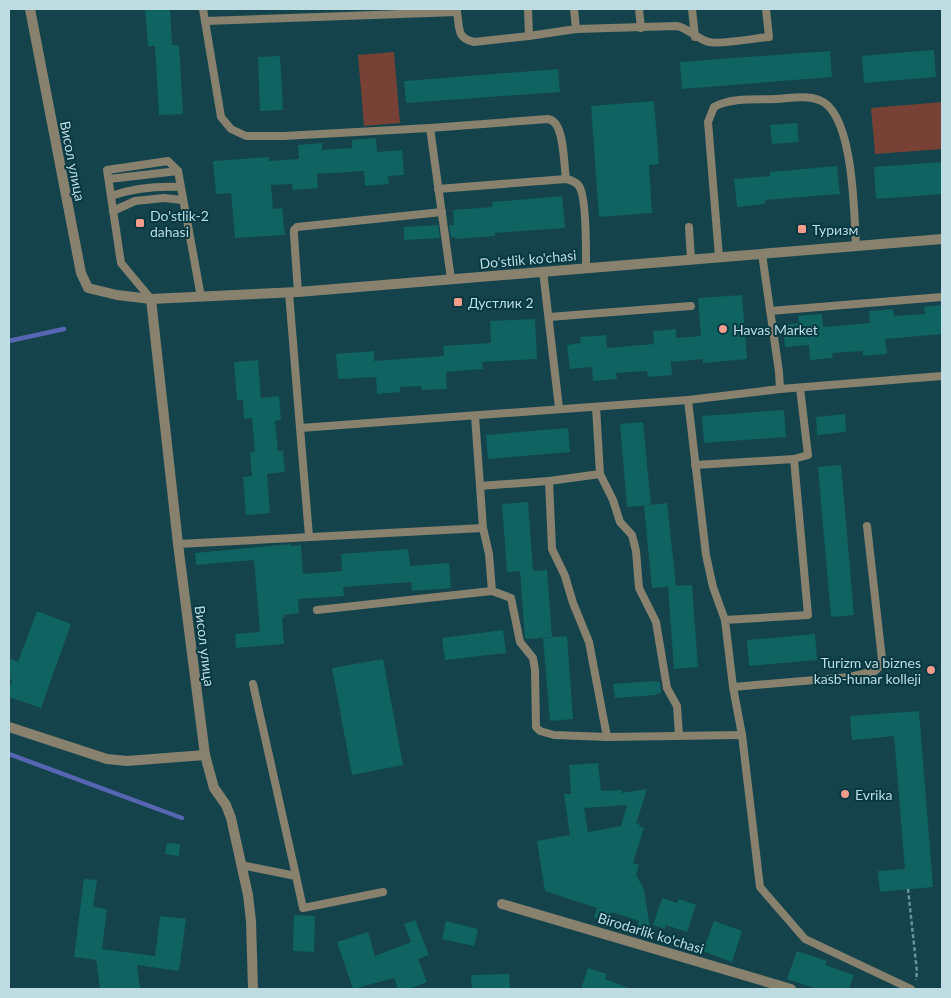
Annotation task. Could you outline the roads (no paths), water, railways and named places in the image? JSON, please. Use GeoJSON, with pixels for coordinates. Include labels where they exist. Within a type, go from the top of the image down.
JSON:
{"type":"FeatureCollection","features":[{"type":"Feature","properties":{"kind":"street","name":"Висол улица"},"geometry":{"type":"LineString","coordinates":[[30,9],[81,273],[88,288],[117,295]]}},
{"type":"Feature","properties":{"kind":"street","name":"Do'stlik ko'chasi"},"geometry":{"type":"LineString","coordinates":[[117,295],[151,299],[293,293],[942,239]]}},
{"type":"Feature","properties":{"kind":"street","name":"Висол улица"},"geometry":{"type":"LineString","coordinates":[[151,299],[178,544],[205,755],[214,788],[226,805],[231,818],[248,895],[251,921],[253,989]]}},
{"type":"Feature","properties":{"kind":"street"},"geometry":{"type":"LineString","coordinates":[[9,727],[107,759],[127,762],[205,755]]}},
{"type":"Feature","properties":{"kind":"street","name":"Birodarlik ko'chasi"},"geometry":{"type":"LineString","coordinates":[[502,904],[791,989]]}},
{"type":"Feature","properties":{"kind":"lane"},"geometry":{"type":"LineString","coordinates":[[203,9],[221,118],[230,129],[246,136],[284,136],[430,128],[548,118],[557,126],[560,136],[566,179]]}},
{"type":"Feature","properties":{"kind":"lane"},"geometry":{"type":"LineString","coordinates":[[528,9],[529,36]]}},
{"type":"Feature","properties":{"kind":"lane"},"geometry":{"type":"LineString","coordinates":[[574,9],[576,29]]}},
{"type":"Feature","properties":{"kind":"lane"},"geometry":{"type":"LineString","coordinates":[[639,9],[640,28]]}},
{"type":"Feature","properties":{"kind":"lane"},"geometry":{"type":"LineString","coordinates":[[692,9],[696,37]]}},
{"type":"Feature","properties":{"kind":"lane"},"geometry":{"type":"LineString","coordinates":[[205,21],[457,10],[461,36],[466,40],[474,42],[576,29],[681,27],[696,37],[711,43],[769,37],[766,9]]}},
{"type":"Feature","properties":{"kind":"lane"},"geometry":{"type":"LineString","coordinates":[[719,257],[708,122],[714,107],[738,101],[806,98],[819,100],[829,105],[837,117],[849,152],[856,246]]}},
{"type":"Feature","properties":{"kind":"lane"},"geometry":{"type":"LineString","coordinates":[[430,128],[451,279]]}},
{"type":"Feature","properties":{"kind":"lane"},"geometry":{"type":"LineString","coordinates":[[151,299],[121,263],[107,170],[168,161],[178,171],[201,297]]}},
{"type":"Feature","properties":{"kind":"lane"},"geometry":{"type":"LineString","coordinates":[[109,179],[178,171]]}},
{"type":"Feature","properties":{"kind":"lane"},"geometry":{"type":"LineString","coordinates":[[438,190],[566,179],[578,184],[583,201],[586,268]]}},
{"type":"Feature","properties":{"kind":"lane"},"geometry":{"type":"LineString","coordinates":[[111,196],[130,190],[158,186],[180,187]]}},
{"type":"Feature","properties":{"kind":"lane"},"geometry":{"type":"LineString","coordinates":[[113,211],[135,201],[164,198],[182,200]]}},
{"type":"Feature","properties":{"kind":"lane"},"geometry":{"type":"LineString","coordinates":[[309,536],[300,428],[293,293],[294,230],[297,226],[442,212]]}},
{"type":"Feature","properties":{"kind":"lane"},"geometry":{"type":"LineString","coordinates":[[689,227],[691,259]]}},
{"type":"Feature","properties":{"kind":"lane"},"geometry":{"type":"LineString","coordinates":[[762,254],[780,389]]}},
{"type":"Feature","properties":{"kind":"lane"},"geometry":{"type":"LineString","coordinates":[[543,271],[559,408]]}},
{"type":"Feature","properties":{"kind":"lane"},"geometry":{"type":"LineString","coordinates":[[770,311],[942,297]]}},
{"type":"Feature","properties":{"kind":"lane"},"geometry":{"type":"LineString","coordinates":[[549,317],[691,306]]}},
{"type":"Feature","properties":{"kind":"lane"},"geometry":{"type":"LineString","coordinates":[[300,428],[688,400],[780,389],[942,376]]}},
{"type":"Feature","properties":{"kind":"lane"},"geometry":{"type":"LineString","coordinates":[[695,465],[794,459],[808,455],[800,388]]}},
{"type":"Feature","properties":{"kind":"lane"},"geometry":{"type":"LineString","coordinates":[[688,400],[706,555],[713,587],[725,620],[733,687],[742,735],[760,887],[805,939],[911,989]]}},
{"type":"Feature","properties":{"kind":"lane"},"geometry":{"type":"LineString","coordinates":[[596,407],[600,474],[613,500],[620,522],[632,535],[636,551],[639,588],[656,622],[667,688],[677,706],[679,736]]}},
{"type":"Feature","properties":{"kind":"lane"},"geometry":{"type":"LineString","coordinates":[[475,416],[483,528],[489,554],[492,591]]}},
{"type":"Feature","properties":{"kind":"lane"},"geometry":{"type":"LineString","coordinates":[[725,620],[808,614],[794,459]]}},
{"type":"Feature","properties":{"kind":"lane"},"geometry":{"type":"LineString","coordinates":[[480,486],[549,481],[600,474]]}},
{"type":"Feature","properties":{"kind":"lane"},"geometry":{"type":"LineString","coordinates":[[549,481],[552,550],[565,576],[573,603],[589,642],[607,737]]}},
{"type":"Feature","properties":{"kind":"lane"},"geometry":{"type":"LineString","coordinates":[[733,687],[850,677],[875,671],[880,666],[882,659],[867,526]]}},
{"type":"Feature","properties":{"kind":"lane"},"geometry":{"type":"LineString","coordinates":[[178,544],[483,528]]}},
{"type":"Feature","properties":{"kind":"lane"},"geometry":{"type":"LineString","coordinates":[[317,610],[492,591],[511,598],[515,626],[520,642],[533,658],[536,727],[540,731],[554,734],[607,737],[742,735]]}},
{"type":"Feature","properties":{"kind":"lane"},"geometry":{"type":"LineString","coordinates":[[253,684],[303,908],[382,892]]}},
{"type":"Feature","properties":{"kind":"lane"},"geometry":{"type":"LineString","coordinates":[[240,865],[296,876]]}},
{"type":"Feature","properties":{"kind":"waterway"},"geometry":{"type":"LineString","coordinates":[[9,341],[64,329]]}},
{"type":"Feature","properties":{"kind":"waterway"},"geometry":{"type":"LineString","coordinates":[[9,754],[182,818]]}},
{"type":"Feature","properties":{"kind":"place","name":"Do'stlik-2 dahasi"},"geometry":{"type":"Point","coordinates":[140,223]}},
{"type":"Feature","properties":{"kind":"place","name":"Туризм"},"geometry":{"type":"Point","coordinates":[802,229]}},
{"type":"Feature","properties":{"kind":"place","name":"Дустлик 2"},"geometry":{"type":"Point","coordinates":[458,302]}},
{"type":"Feature","properties":{"kind":"place","name":"Havas Market"},"geometry":{"type":"Point","coordinates":[723,329]}},
{"type":"Feature","properties":{"kind":"place","name":"Turizm va biznes kasb-hunar kolleji"},"geometry":{"type":"Point","coordinates":[931,670]}},
{"type":"Feature","properties":{"kind":"place","name":"Evrika"},"geometry":{"type":"Point","coordinates":[845,794]}}]}
